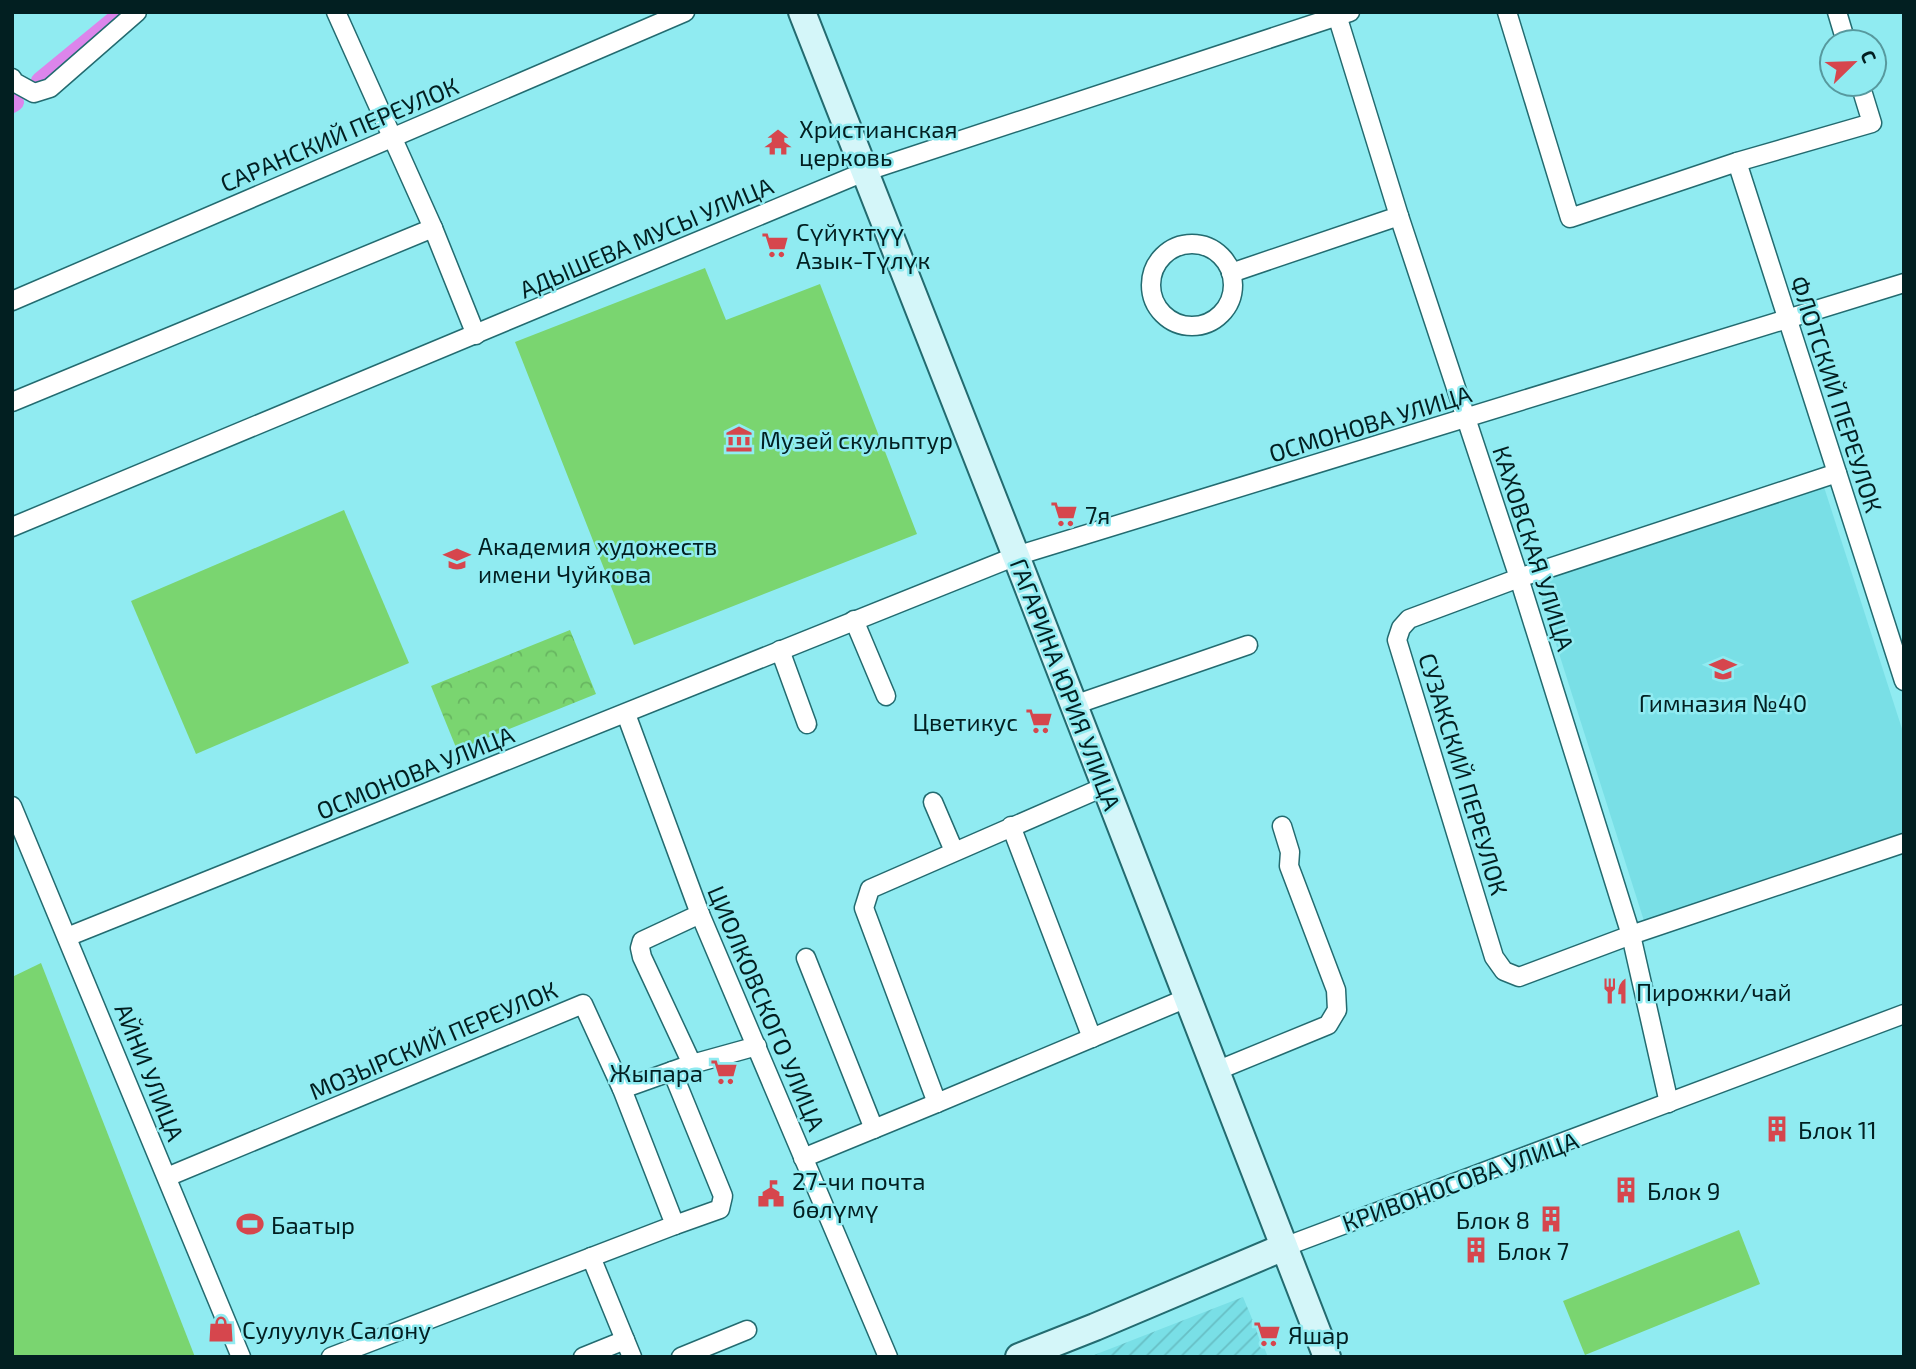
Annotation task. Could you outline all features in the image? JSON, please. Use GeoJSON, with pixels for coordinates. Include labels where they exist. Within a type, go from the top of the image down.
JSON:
{"type":"FeatureCollection","features":[{"type":"Feature","properties":{"kind":"main road","name":"ГАГАРИНА ЮРИЯ УЛИЦА"},"geometry":{"type":"LineString","coordinates":[[802,12],[1327,1357]]}},
{"type":"Feature","properties":{"kind":"main road","name":"КРИВОНОСОВА УЛИЦА"},"geometry":{"type":"LineString","coordinates":[[1019,1357],[1096,1328],[1284,1247]]}},
{"type":"Feature","properties":{"kind":"street"},"geometry":{"type":"LineString","coordinates":[[13,81],[34,93],[50,88],[137,12]]}},
{"type":"Feature","properties":{"kind":"street"},"geometry":{"type":"LineString","coordinates":[[337,12],[433,228],[476,335]]}},
{"type":"Feature","properties":{"kind":"street","name":"САРАНСКИЙ ПЕРЕУЛОК"},"geometry":{"type":"LineString","coordinates":[[12,301],[685,12]]}},
{"type":"Feature","properties":{"kind":"street"},"geometry":{"type":"LineString","coordinates":[[1507,12],[1570,218],[1737,162],[1872,123],[1864,98]]}},
{"type":"Feature","properties":{"kind":"street","name":"АДЫШЕВА МУСЫ УЛИЦА"},"geometry":{"type":"LineString","coordinates":[[12,527],[864,172],[1341,14]]}},
{"type":"Feature","properties":{"kind":"street","name":"КАХОВСКАЯ УЛИЦА"},"geometry":{"type":"LineString","coordinates":[[1341,14],[1399,216],[1519,578],[1631,935],[1669,1103]]}},
{"type":"Feature","properties":{"kind":"street","name":"ФЛОТСКИЙ ПЕРЕУЛОК"},"geometry":{"type":"LineString","coordinates":[[1737,162],[1904,681]]}},
{"type":"Feature","properties":{"kind":"street"},"geometry":{"type":"LineString","coordinates":[[1231,273],[1399,216]]}},
{"type":"Feature","properties":{"kind":"street"},"geometry":{"type":"LineString","coordinates":[[12,402],[433,228]]}},
{"type":"Feature","properties":{"kind":"street"},"geometry":{"type":"LineString","coordinates":[[1192,244],[1206,247],[1219,254],[1231,273],[1233,290],[1229,304],[1221,315],[1209,323],[1195,327],[1172,321],[1161,312],[1153,300],[1151,283],[1154,269],[1166,253],[1178,246],[1192,244]]}},
{"type":"Feature","properties":{"kind":"street","name":"ОСМОНОВА УЛИЦА"},"geometry":{"type":"LineString","coordinates":[[67,937],[1016,556],[1904,283]]}},
{"type":"Feature","properties":{"kind":"street","name":"СУЗАКСКИЙ ПЕРЕУЛОК"},"geometry":{"type":"LineString","coordinates":[[1837,474],[1519,578],[1409,619],[1401,628],[1397,640],[1494,957],[1504,971],[1519,977],[1631,935],[1904,843]]}},
{"type":"Feature","properties":{"kind":"street"},"geometry":{"type":"LineString","coordinates":[[854,620],[886,696]]}},
{"type":"Feature","properties":{"kind":"street"},"geometry":{"type":"LineString","coordinates":[[1074,705],[1248,645]]}},
{"type":"Feature","properties":{"kind":"street"},"geometry":{"type":"LineString","coordinates":[[780,650],[807,724]]}},
{"type":"Feature","properties":{"kind":"street","name":"ЦИОЛКОВСКОГО УЛИЦА"},"geometry":{"type":"LineString","coordinates":[[626,714],[700,914],[888,1357]]}},
{"type":"Feature","properties":{"kind":"street"},"geometry":{"type":"LineString","coordinates":[[937,1103],[864,908],[870,889],[1106,786]]}},
{"type":"Feature","properties":{"kind":"street"},"geometry":{"type":"LineString","coordinates":[[933,802],[954,851]]}},
{"type":"Feature","properties":{"kind":"street","name":"АЙНИ УЛИЦА"},"geometry":{"type":"LineString","coordinates":[[12,806],[241,1357]]}},
{"type":"Feature","properties":{"kind":"street"},"geometry":{"type":"LineString","coordinates":[[1011,826],[1092,1038]]}},
{"type":"Feature","properties":{"kind":"street"},"geometry":{"type":"LineString","coordinates":[[1216,1071],[1328,1026],[1337,1010],[1336,990],[1289,866],[1290,852],[1282,827]]}},
{"type":"Feature","properties":{"kind":"street"},"geometry":{"type":"LineString","coordinates":[[692,1065],[640,948],[642,941],[700,914]]}},
{"type":"Feature","properties":{"kind":"street"},"geometry":{"type":"LineString","coordinates":[[806,958],[874,1129]]}},
{"type":"Feature","properties":{"kind":"street"},"geometry":{"type":"LineString","coordinates":[[803,1158],[1187,998]]}},
{"type":"Feature","properties":{"kind":"street","name":"МОЗЫРСКИЙ ПЕРЕУЛОК"},"geometry":{"type":"LineString","coordinates":[[167,1177],[583,1004],[622,1089],[675,1225]]}},
{"type":"Feature","properties":{"kind":"street","name":"КРИВОНОСОВА УЛИЦА"},"geometry":{"type":"LineString","coordinates":[[1284,1247],[1904,1014]]}},
{"type":"Feature","properties":{"kind":"street"},"geometry":{"type":"LineString","coordinates":[[622,1089],[671,1071],[757,1046]]}},
{"type":"Feature","properties":{"kind":"street"},"geometry":{"type":"LineString","coordinates":[[331,1357],[720,1209],[723,1196],[671,1071]]}},
{"type":"Feature","properties":{"kind":"street"},"geometry":{"type":"LineString","coordinates":[[583,1357],[629,1349],[591,1258]]}},
{"type":"Feature","properties":{"kind":"street"},"geometry":{"type":"LineString","coordinates":[[681,1357],[747,1330]]}},
{"type":"Feature","properties":{"kind":"shaded area","name":"Гимназия №40"},"geometry":{"type":"Polygon","coordinates":[[[1824,487],[1904,735],[1904,833],[1644,921],[1536,581],[1824,487]]]}},
{"type":"Feature","properties":{"kind":"shaded area"},"geometry":{"type":"Polygon","coordinates":[[[1243,1297],[1268,1357],[1089,1357],[1243,1297]]]}},
{"type":"Feature","properties":{"kind":"green space"},"geometry":{"type":"Polygon","coordinates":[[[705,268],[726,320],[820,284],[917,534],[634,645],[515,342],[705,268]]]}},
{"type":"Feature","properties":{"kind":"green space"},"geometry":{"type":"Polygon","coordinates":[[[344,510],[409,663],[196,754],[131,601],[344,510]]]}},
{"type":"Feature","properties":{"kind":"green space"},"geometry":{"type":"Polygon","coordinates":[[[570,630],[596,694],[457,750],[431,686],[570,630]]]}},
{"type":"Feature","properties":{"kind":"green space"},"geometry":{"type":"Polygon","coordinates":[[[41,963],[195,1357],[12,1357],[12,977],[41,963]]]}},
{"type":"Feature","properties":{"kind":"green space"},"geometry":{"type":"Polygon","coordinates":[[[1739,1230],[1760,1284],[1585,1355],[1563,1301],[1739,1230]]]}},
{"type":"Feature","properties":{"kind":"waterway"},"geometry":{"type":"LineString","coordinates":[[40,81],[124,12]]}},
{"type":"Feature","properties":{"kind":"place","name":"Христианская церковь"},"geometry":{"type":"Point","coordinates":[778,142]}},
{"type":"Feature","properties":{"kind":"place","name":"Сүйүктүү Азык-Түлүк"},"geometry":{"type":"Point","coordinates":[775,245]}},
{"type":"Feature","properties":{"kind":"place","name":"Музей скульптур"},"geometry":{"type":"Point","coordinates":[739,439]}},
{"type":"Feature","properties":{"kind":"place","name":"7я"},"geometry":{"type":"Point","coordinates":[1064,514]}},
{"type":"Feature","properties":{"kind":"place","name":"Академия художеств имени Чуйкова"},"geometry":{"type":"Point","coordinates":[457,559]}},
{"type":"Feature","properties":{"kind":"place","name":"Гимназия №40"},"geometry":{"type":"Point","coordinates":[1723,669]}},
{"type":"Feature","properties":{"kind":"place","name":"Цветикус"},"geometry":{"type":"Point","coordinates":[1039,721]}},
{"type":"Feature","properties":{"kind":"place","name":"Пирожки/чай"},"geometry":{"type":"Point","coordinates":[1615,991]}},
{"type":"Feature","properties":{"kind":"place","name":"Жыпара"},"geometry":{"type":"Point","coordinates":[724,1072]}},
{"type":"Feature","properties":{"kind":"place","name":"Блок 11"},"geometry":{"type":"Point","coordinates":[1777,1129]}},
{"type":"Feature","properties":{"kind":"place","name":"Блок 9"},"geometry":{"type":"Point","coordinates":[1626,1190]}},
{"type":"Feature","properties":{"kind":"place","name":"27-чи почта бөлүмү"},"geometry":{"type":"Point","coordinates":[771,1194]}},
{"type":"Feature","properties":{"kind":"place","name":"Блок 8"},"geometry":{"type":"Point","coordinates":[1551,1219]}},
{"type":"Feature","properties":{"kind":"place","name":"Баатыр"},"geometry":{"type":"Point","coordinates":[250,1224]}},
{"type":"Feature","properties":{"kind":"place","name":"Блок 7"},"geometry":{"type":"Point","coordinates":[1476,1250]}},
{"type":"Feature","properties":{"kind":"place","name":"Сулуулук Салону"},"geometry":{"type":"Point","coordinates":[221,1329]}},
{"type":"Feature","properties":{"kind":"place","name":"Яшар"},"geometry":{"type":"Point","coordinates":[1267,1334]}}]}
